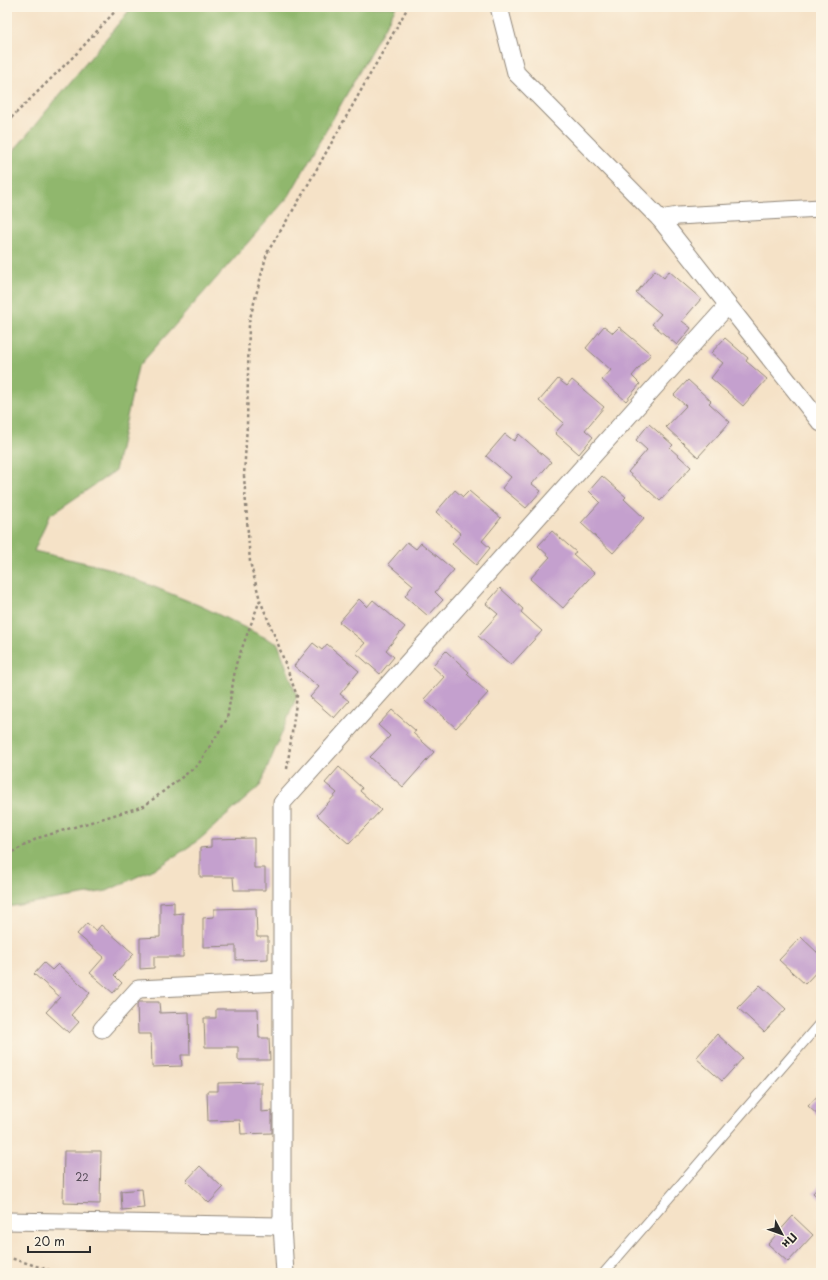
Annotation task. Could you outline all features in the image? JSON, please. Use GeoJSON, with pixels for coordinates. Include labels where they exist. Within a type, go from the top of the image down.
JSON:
{"type":"FeatureCollection","features":[{"type":"Feature","properties":{"kind":"street"},"geometry":{"type":"LineString","coordinates":[[499,7],[516,72],[660,219],[821,423]]}},
{"type":"Feature","properties":{"kind":"street"},"geometry":{"type":"LineString","coordinates":[[660,219],[678,216],[821,208]]}},
{"type":"Feature","properties":{"kind":"street"},"geometry":{"type":"LineString","coordinates":[[285,1273],[282,1226],[282,803],[728,305]]}},
{"type":"Feature","properties":{"kind":"street"},"geometry":{"type":"LineString","coordinates":[[102,1029],[138,989],[282,982]]}},
{"type":"Feature","properties":{"kind":"street"},"geometry":{"type":"LineString","coordinates":[[7,1221],[282,1226]]}},
{"type":"Feature","properties":{"kind":"lane"},"geometry":{"type":"LineString","coordinates":[[604,1273],[821,1022]]}},
{"type":"Feature","properties":{"kind":"path"},"geometry":{"type":"LineString","coordinates":[[7,122],[77,53],[119,7]]}},
{"type":"Feature","properties":{"kind":"path"},"geometry":{"type":"LineString","coordinates":[[286,772],[297,696],[260,600],[250,562],[244,476],[248,425],[247,375],[249,322],[267,253],[301,197],[408,7]]}},
{"type":"Feature","properties":{"kind":"path"},"geometry":{"type":"LineString","coordinates":[[7,855],[38,838],[144,806],[198,765],[228,719],[236,664],[260,600]]}},
{"type":"Feature","properties":{"kind":"path"},"geometry":{"type":"LineString","coordinates":[[7,1256],[59,1273]]}},
{"type":"Feature","properties":{"kind":"green space"},"geometry":{"type":"Polygon","coordinates":[[[132,7],[396,7],[289,196],[138,367],[115,471],[49,516],[34,551],[108,568],[203,607],[278,644],[297,696],[260,786],[200,839],[162,865],[107,891],[7,907],[7,159],[132,7]]]}},
{"type":"Feature","properties":{"kind":"building"},"geometry":{"type":"Polygon","coordinates":[[[655,270],[664,278],[669,271],[701,299],[682,321],[691,328],[677,345],[652,324],[661,314],[636,293],[655,270]]]}},
{"type":"Feature","properties":{"kind":"building"},"geometry":{"type":"Polygon","coordinates":[[[604,326],[613,333],[619,327],[651,354],[632,376],[640,384],[626,401],[602,380],[611,370],[586,348],[604,326]]]}},
{"type":"Feature","properties":{"kind":"building"},"geometry":{"type":"Polygon","coordinates":[[[725,338],[748,358],[746,361],[767,379],[743,406],[711,378],[723,363],[711,353],[725,338]]]}},
{"type":"Feature","properties":{"kind":"building"},"geometry":{"type":"Polygon","coordinates":[[[558,379],[567,386],[572,380],[604,407],[585,430],[593,437],[579,454],[555,433],[564,423],[539,401],[558,379]]]}},
{"type":"Feature","properties":{"kind":"building"},"geometry":{"type":"Polygon","coordinates":[[[688,380],[711,401],[709,403],[730,422],[698,457],[666,427],[686,406],[674,395],[688,380]]]}},
{"type":"Feature","properties":{"kind":"building"},"geometry":{"type":"Polygon","coordinates":[[[649,424],[673,445],[670,448],[691,467],[660,501],[628,472],[647,450],[636,440],[649,424]]]}},
{"type":"Feature","properties":{"kind":"building"},"geometry":{"type":"Polygon","coordinates":[[[505,434],[514,441],[519,434],[551,462],[532,484],[541,491],[526,508],[502,488],[511,477],[486,456],[505,434]]]}},
{"type":"Feature","properties":{"kind":"building"},"geometry":{"type":"Polygon","coordinates":[[[602,476],[626,497],[624,499],[644,518],[613,553],[581,523],[600,502],[589,491],[602,476]]]}},
{"type":"Feature","properties":{"kind":"building"},"geometry":{"type":"Polygon","coordinates":[[[455,490],[463,497],[469,491],[501,518],[482,541],[490,548],[476,565],[452,544],[461,534],[436,512],[455,490]]]}},
{"type":"Feature","properties":{"kind":"building"},"geometry":{"type":"Polygon","coordinates":[[[552,531],[576,552],[573,554],[594,573],[563,608],[530,579],[550,557],[538,546],[552,531]]]}},
{"type":"Feature","properties":{"kind":"building"},"geometry":{"type":"Polygon","coordinates":[[[407,542],[416,549],[421,543],[454,570],[435,592],[443,600],[428,616],[405,596],[413,585],[388,564],[407,542]]]}},
{"type":"Feature","properties":{"kind":"building"},"geometry":{"type":"Polygon","coordinates":[[[500,588],[523,609],[521,612],[542,631],[511,665],[478,636],[498,614],[486,604],[500,588]]]}},
{"type":"Feature","properties":{"kind":"building"},"geometry":{"type":"Polygon","coordinates":[[[359,599],[367,607],[373,600],[405,627],[386,650],[394,657],[380,674],[356,653],[365,643],[339,622],[359,599]]]}},
{"type":"Feature","properties":{"kind":"building"},"geometry":{"type":"Polygon","coordinates":[[[313,643],[322,650],[327,644],[359,671],[340,694],[349,701],[334,718],[310,697],[319,687],[294,666],[313,643]]]}},
{"type":"Feature","properties":{"kind":"building"},"geometry":{"type":"Polygon","coordinates":[[[446,651],[469,672],[467,674],[488,693],[456,728],[424,699],[444,677],[432,666],[446,651]]]}},
{"type":"Feature","properties":{"kind":"building"},"geometry":{"type":"Polygon","coordinates":[[[392,710],[416,731],[413,733],[434,752],[403,787],[370,757],[390,736],[378,725],[392,710]]]}},
{"type":"Feature","properties":{"kind":"building"},"geometry":{"type":"Polygon","coordinates":[[[339,767],[362,788],[360,791],[381,810],[349,844],[317,815],[337,793],[325,783],[339,767]]]}},
{"type":"Feature","properties":{"kind":"building"},"geometry":{"type":"Polygon","coordinates":[[[254,838],[254,868],[265,868],[265,890],[234,890],[233,877],[200,877],[200,848],[211,847],[211,839],[254,838]]]}},
{"type":"Feature","properties":{"kind":"building"},"geometry":{"type":"Polygon","coordinates":[[[174,902],[174,914],[183,913],[183,957],[154,957],[154,968],[140,969],[140,938],[160,937],[160,903],[174,902]]]}},
{"type":"Feature","properties":{"kind":"building"},"geometry":{"type":"Polygon","coordinates":[[[256,908],[257,937],[268,937],[268,959],[236,960],[236,946],[203,947],[203,918],[214,917],[214,909],[256,908]]]}},
{"type":"Feature","properties":{"kind":"building"},"geometry":{"type":"Polygon","coordinates":[[[87,923],[96,931],[101,925],[134,954],[114,975],[122,983],[113,993],[90,973],[104,957],[77,934],[87,923]]]}},
{"type":"Feature","properties":{"kind":"building"},"geometry":{"type":"Polygon","coordinates":[[[801,937],[821,956],[821,967],[805,984],[779,960],[801,937]]]}},
{"type":"Feature","properties":{"kind":"building"},"geometry":{"type":"Polygon","coordinates":[[[44,963],[52,970],[58,964],[90,993],[71,1015],[79,1022],[69,1033],[46,1012],[60,997],[34,974],[44,963]]]}},
{"type":"Feature","properties":{"kind":"building"},"geometry":{"type":"Polygon","coordinates":[[[760,985],[786,1009],[764,1032],[738,1008],[760,985]]]}},
{"type":"Feature","properties":{"kind":"building"},"geometry":{"type":"Polygon","coordinates":[[[137,1002],[159,1002],[160,1013],[189,1012],[190,1055],[181,1055],[182,1066],[152,1067],[151,1034],[138,1034],[137,1002]]]}},
{"type":"Feature","properties":{"kind":"building"},"geometry":{"type":"Polygon","coordinates":[[[216,1009],[258,1009],[259,1038],[269,1038],[270,1060],[238,1060],[238,1047],[205,1047],[204,1018],[216,1018],[216,1009]]]}},
{"type":"Feature","properties":{"kind":"building"},"geometry":{"type":"Polygon","coordinates":[[[717,1034],[743,1058],[722,1081],[696,1058],[717,1034]]]}},
{"type":"Feature","properties":{"kind":"building"},"geometry":{"type":"Polygon","coordinates":[[[261,1082],[261,1112],[272,1111],[272,1133],[241,1134],[240,1120],[208,1121],[207,1091],[218,1091],[218,1083],[261,1082]]]}},
{"type":"Feature","properties":{"kind":"building"},"geometry":{"type":"Polygon","coordinates":[[[821,1092],[821,1118],[808,1106],[821,1092]]]}},
{"type":"Feature","properties":{"kind":"building"},"geometry":{"type":"Polygon","coordinates":[[[64,1151],[101,1151],[100,1204],[63,1203],[64,1151]]]}},
{"type":"Feature","properties":{"kind":"building"},"geometry":{"type":"Polygon","coordinates":[[[200,1166],[223,1188],[209,1203],[186,1181],[200,1166]]]}},
{"type":"Feature","properties":{"kind":"building"},"geometry":{"type":"Polygon","coordinates":[[[821,1184],[821,1200],[813,1193],[821,1184]]]}},
{"type":"Feature","properties":{"kind":"building"},"geometry":{"type":"Polygon","coordinates":[[[142,1189],[144,1208],[122,1210],[121,1191],[142,1189]]]}},
{"type":"Feature","properties":{"kind":"building"},"geometry":{"type":"Polygon","coordinates":[[[793,1216],[813,1235],[788,1262],[768,1244],[793,1216]]]}}]}
